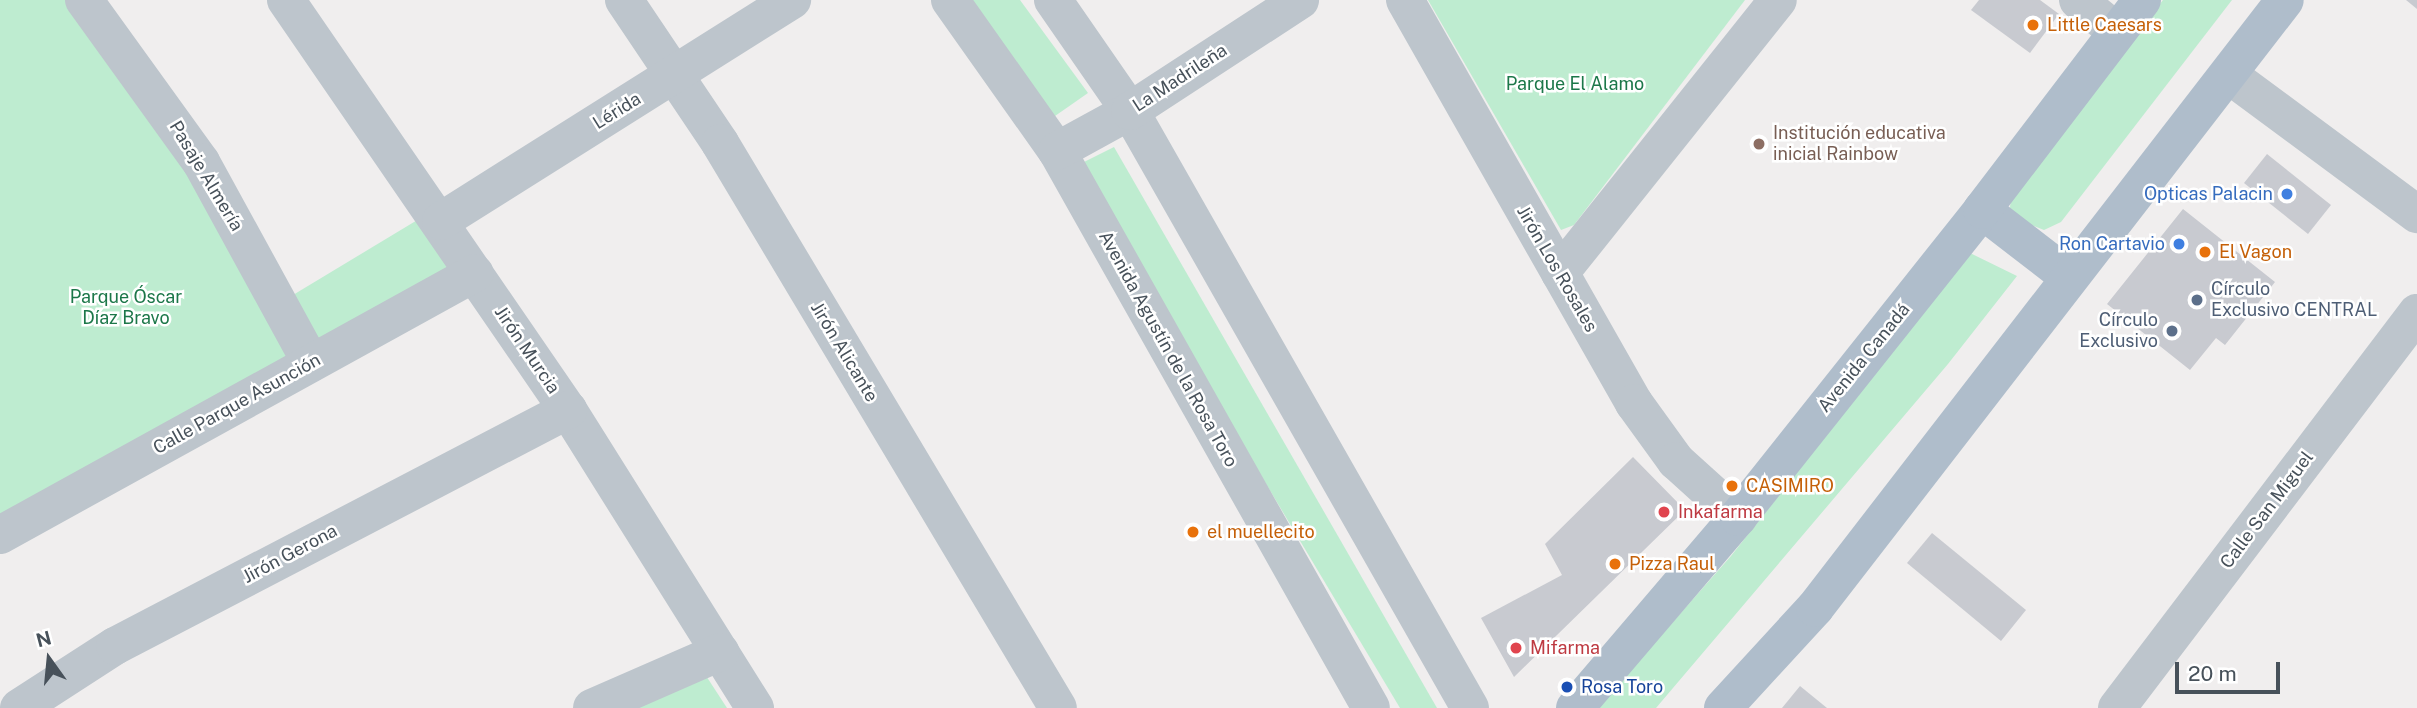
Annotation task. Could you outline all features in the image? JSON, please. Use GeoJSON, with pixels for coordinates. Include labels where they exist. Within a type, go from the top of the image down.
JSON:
{"type":"FeatureCollection","features":[{"type":"Feature","properties":{"kind":"main road","name":"Avenida Canadá"},"geometry":{"type":"LineString","coordinates":[[1575,708],[1738,517],[1982,210],[2142,0]]}},
{"type":"Feature","properties":{"kind":"main road"},"geometry":{"type":"LineString","coordinates":[[1723,708],[1815,608],[2285,0]]}},
{"type":"Feature","properties":{"kind":"main road"},"geometry":{"type":"LineString","coordinates":[[1982,210],[2069,277]]}},
{"type":"Feature","properties":{"kind":"street","name":"Pasaje Almería"},"geometry":{"type":"LineString","coordinates":[[84,0],[201,162],[311,363]]}},
{"type":"Feature","properties":{"kind":"street","name":"Jirón Murcia"},"geometry":{"type":"LineString","coordinates":[[286,0],[441,221],[568,410],[755,708]]}},
{"type":"Feature","properties":{"kind":"street","name":"Jirón Alicante"},"geometry":{"type":"LineString","coordinates":[[624,0],[677,73],[1058,708]]}},
{"type":"Feature","properties":{"kind":"street","name":"Lérida"},"geometry":{"type":"LineString","coordinates":[[441,221],[792,0]]}},
{"type":"Feature","properties":{"kind":"street","name":"Avenida Agustín de la Rosa Toro"},"geometry":{"type":"LineString","coordinates":[[950,0],[1057,151],[1371,708]]}},
{"type":"Feature","properties":{"kind":"street"},"geometry":{"type":"LineString","coordinates":[[1053,0],[1130,111],[1470,708]]}},
{"type":"Feature","properties":{"kind":"street","name":"La Madrileña"},"geometry":{"type":"LineString","coordinates":[[1057,151],[1130,111],[1300,0]]}},
{"type":"Feature","properties":{"kind":"street","name":"Jirón Los Rosales"},"geometry":{"type":"LineString","coordinates":[[1405,0],[1560,273],[1655,432],[1701,487],[1738,517]]}},
{"type":"Feature","properties":{"kind":"street"},"geometry":{"type":"LineString","coordinates":[[1560,273],[1778,0]]}},
{"type":"Feature","properties":{"kind":"street"},"geometry":{"type":"LineString","coordinates":[[2078,0],[2118,32]]}},
{"type":"Feature","properties":{"kind":"street"},"geometry":{"type":"LineString","coordinates":[[2229,75],[2417,214]]}},
{"type":"Feature","properties":{"kind":"street","name":"Calle Parque Asunción"},"geometry":{"type":"LineString","coordinates":[[0,535],[475,273]]}},
{"type":"Feature","properties":{"kind":"street","name":"Calle San Miguel"},"geometry":{"type":"LineString","coordinates":[[2117,708],[2417,313]]}},
{"type":"Feature","properties":{"kind":"street","name":"Jirón Gerona"},"geometry":{"type":"LineString","coordinates":[[19,708],[115,646],[568,410]]}},
{"type":"Feature","properties":{"kind":"street"},"geometry":{"type":"LineString","coordinates":[[592,708],[720,652]]}},
{"type":"Feature","properties":{"kind":"green space","name":"Parque Óscar Díaz Bravo"},"geometry":{"type":"Polygon","coordinates":[[[0,0],[74,0],[188,164],[299,359],[0,522],[0,0]]]}},
{"type":"Feature","properties":{"kind":"green space"},"geometry":{"type":"Polygon","coordinates":[[[961,0],[1020,0],[1088,93],[1045,123],[961,0]]]}},
{"type":"Feature","properties":{"kind":"green space","name":"Parque El Alamo"},"geometry":{"type":"Polygon","coordinates":[[[1428,0],[1745,0],[1574,225],[1561,230],[1428,0]]]}},
{"type":"Feature","properties":{"kind":"green space"},"geometry":{"type":"Polygon","coordinates":[[[2163,0],[2232,0],[2061,222],[2044,230],[2009,216],[2012,190],[2163,0]]]}},
{"type":"Feature","properties":{"kind":"green space"},"geometry":{"type":"Polygon","coordinates":[[[1114,147],[1437,708],[1400,708],[1076,166],[1114,147]]]}},
{"type":"Feature","properties":{"kind":"green space"},"geometry":{"type":"Polygon","coordinates":[[[424,216],[458,265],[317,347],[288,298],[424,216]]]}},
{"type":"Feature","properties":{"kind":"green space"},"geometry":{"type":"Polygon","coordinates":[[[1970,253],[2017,276],[1948,364],[1656,708],[1597,708],[1731,556],[1970,253]]]}},
{"type":"Feature","properties":{"kind":"green space"},"geometry":{"type":"Polygon","coordinates":[[[699,665],[727,708],[611,708],[699,665]]]}},
{"type":"Feature","properties":{"kind":"building"},"geometry":{"type":"Polygon","coordinates":[[[1979,0],[2040,0],[2059,14],[2030,53],[1971,10],[1979,0]]]}},
{"type":"Feature","properties":{"kind":"building"},"geometry":{"type":"Polygon","coordinates":[[[2406,0],[2417,0],[2417,9],[2406,0]]]}},
{"type":"Feature","properties":{"kind":"building","name":"Opticas Palacin"},"geometry":{"type":"Polygon","coordinates":[[[2267,154],[2331,205],[2308,234],[2244,183],[2267,154]]]}},
{"type":"Feature","properties":{"kind":"building"},"geometry":{"type":"Polygon","coordinates":[[[2183,209],[2275,282],[2225,345],[2216,338],[2190,370],[2107,304],[2183,209]]]}},
{"type":"Feature","properties":{"kind":"building"},"geometry":{"type":"Polygon","coordinates":[[[1633,457],[1685,510],[1514,677],[1481,618],[1562,575],[1545,544],[1633,457]]]}},
{"type":"Feature","properties":{"kind":"building"},"geometry":{"type":"Polygon","coordinates":[[[1932,533],[2026,610],[2001,641],[1907,563],[1932,533]]]}},
{"type":"Feature","properties":{"kind":"building"},"geometry":{"type":"Polygon","coordinates":[[[1800,686],[1827,708],[1782,708],[1800,686]]]}},
{"type":"Feature","properties":{"kind":"place","name":"Little Caesars"},"geometry":{"type":"Point","coordinates":[2033,25]}},
{"type":"Feature","properties":{"kind":"place","name":"Institución educativa inicial Rainbow"},"geometry":{"type":"Point","coordinates":[1759,144]}},
{"type":"Feature","properties":{"kind":"place","name":"Opticas Palacin"},"geometry":{"type":"Point","coordinates":[2287,194]}},
{"type":"Feature","properties":{"kind":"place","name":"Ron Cartavio"},"geometry":{"type":"Point","coordinates":[2179,244]}},
{"type":"Feature","properties":{"kind":"place","name":"El Vagon"},"geometry":{"type":"Point","coordinates":[2205,252]}},
{"type":"Feature","properties":{"kind":"place","name":"Círculo Exclusivo CENTRAL"},"geometry":{"type":"Point","coordinates":[2197,300]}},
{"type":"Feature","properties":{"kind":"place","name":"Círculo Exclusivo"},"geometry":{"type":"Point","coordinates":[2172,331]}},
{"type":"Feature","properties":{"kind":"place","name":"CASIMIRO"},"geometry":{"type":"Point","coordinates":[1732,486]}},
{"type":"Feature","properties":{"kind":"place","name":"Inkafarma"},"geometry":{"type":"Point","coordinates":[1664,512]}},
{"type":"Feature","properties":{"kind":"place","name":"el muellecito"},"geometry":{"type":"Point","coordinates":[1193,532]}},
{"type":"Feature","properties":{"kind":"place","name":"Pizza Raul"},"geometry":{"type":"Point","coordinates":[1615,564]}},
{"type":"Feature","properties":{"kind":"place","name":"Mifarma"},"geometry":{"type":"Point","coordinates":[1516,648]}},
{"type":"Feature","properties":{"kind":"place","name":"Rosa Toro"},"geometry":{"type":"Point","coordinates":[1567,687]}}]}
